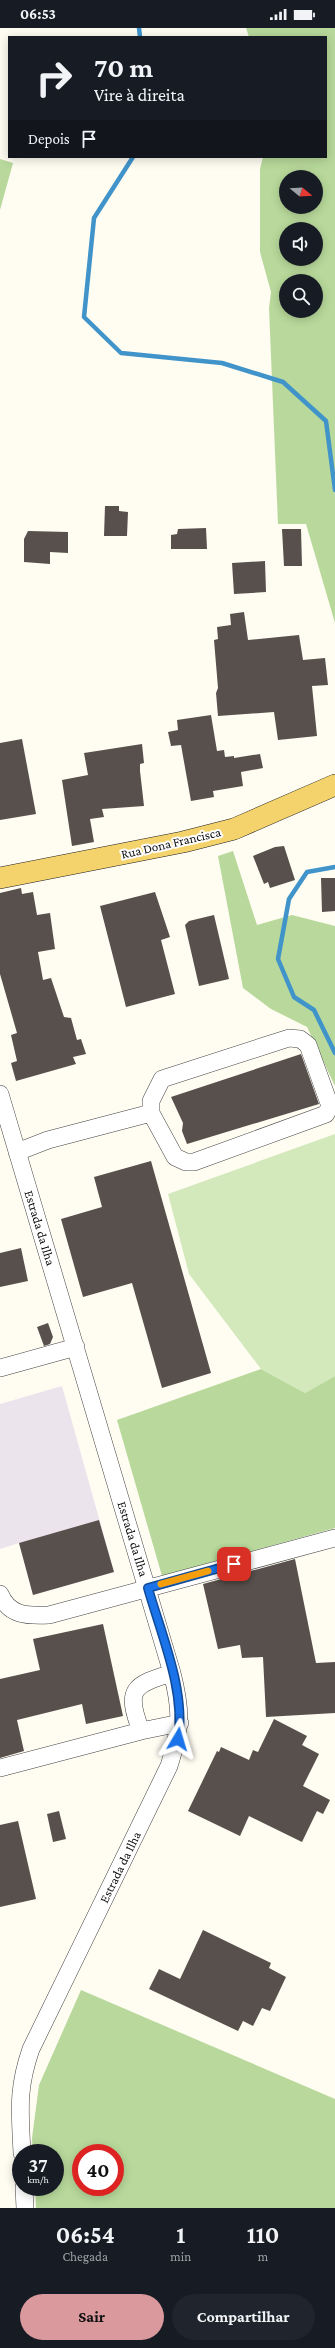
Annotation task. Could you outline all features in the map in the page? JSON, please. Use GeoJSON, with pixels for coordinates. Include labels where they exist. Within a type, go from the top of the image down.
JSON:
{"type":"FeatureCollection","features":[{"type":"Feature","properties":{"kind":"main road","name":"Rua Dona Francisca"},"geometry":{"type":"LineString","coordinates":[[0,878],[183,842],[234,829],[335,785]]}},
{"type":"Feature","properties":{"kind":"street"},"geometry":{"type":"LineString","coordinates":[[289,1038],[300,1039],[308,1045],[330,1106],[326,1114],[194,1162],[186,1162],[175,1157],[151,1113],[151,1101],[162,1079],[289,1038]]}},
{"type":"Feature","properties":{"kind":"street","name":"Estrada da Ilha"},"geometry":{"type":"LineString","coordinates":[[0,1094],[148,1588],[178,1695],[180,1722],[169,1766],[31,2049],[22,2074],[19,2097],[22,2144]]}},
{"type":"Feature","properties":{"kind":"street"},"geometry":{"type":"LineString","coordinates":[[17,1152],[48,1140],[151,1113]]}},
{"type":"Feature","properties":{"kind":"street"},"geometry":{"type":"LineString","coordinates":[[0,1368],[76,1347]]}},
{"type":"Feature","properties":{"kind":"street"},"geometry":{"type":"LineString","coordinates":[[0,1594],[5,1605],[16,1612],[30,1616],[49,1615],[335,1538]]}},
{"type":"Feature","properties":{"kind":"street"},"geometry":{"type":"LineString","coordinates":[[141,1731],[134,1712],[133,1698],[137,1690],[143,1682],[172,1672]]}},
{"type":"Feature","properties":{"kind":"street"},"geometry":{"type":"LineString","coordinates":[[0,1768],[180,1722]]}},
{"type":"Feature","properties":{"kind":"street"},"geometry":{"type":"LineString","coordinates":[[24,2196],[25,2208]]}},
{"type":"Feature","properties":{"kind":"shaded area"},"geometry":{"type":"Polygon","coordinates":[[[62,1386],[114,1572],[33,1595],[19,1543],[0,1549],[0,1404],[62,1386]]]}},
{"type":"Feature","properties":{"kind":"green space"},"geometry":{"type":"Polygon","coordinates":[[[246,28],[335,28],[335,623],[306,524],[278,524],[269,308],[271,292],[260,252],[260,169],[263,158],[327,158],[327,36],[249,36],[246,28]]]}},
{"type":"Feature","properties":{"kind":"green space"},"geometry":{"type":"Polygon","coordinates":[[[0,159],[13,163],[0,210],[0,159]]]}},
{"type":"Feature","properties":{"kind":"green space"},"geometry":{"type":"Polygon","coordinates":[[[233,851],[257,925],[292,915],[335,926],[335,1086],[307,1027],[271,1009],[243,988],[218,856],[233,851]]]}},
{"type":"Feature","properties":{"kind":"green space"},"geometry":{"type":"Polygon","coordinates":[[[335,1134],[335,1376],[305,1393],[261,1369],[189,1274],[168,1194],[335,1134]]]}},
{"type":"Feature","properties":{"kind":"green space"},"geometry":{"type":"Polygon","coordinates":[[[261,1369],[305,1393],[335,1376],[335,1528],[162,1576],[117,1420],[261,1369]]]}},
{"type":"Feature","properties":{"kind":"green space"},"geometry":{"type":"Polygon","coordinates":[[[81,1990],[335,2099],[335,2208],[36,2208],[35,2196],[64,2196],[64,2144],[32,2144],[39,2085],[81,1990]]]}},
{"type":"Feature","properties":{"kind":"building"},"geometry":{"type":"Polygon","coordinates":[[[105,506],[119,506],[119,511],[128,512],[127,536],[104,536],[105,506]]]}},
{"type":"Feature","properties":{"kind":"building"},"geometry":{"type":"Polygon","coordinates":[[[206,528],[207,549],[171,549],[171,535],[177,534],[178,529],[206,528]]]}},
{"type":"Feature","properties":{"kind":"building"},"geometry":{"type":"Polygon","coordinates":[[[282,529],[301,529],[302,566],[284,566],[282,529]]]}},
{"type":"Feature","properties":{"kind":"building"},"geometry":{"type":"Polygon","coordinates":[[[28,531],[68,532],[68,553],[50,552],[50,564],[24,562],[24,539],[28,531]]]}},
{"type":"Feature","properties":{"kind":"building"},"geometry":{"type":"Polygon","coordinates":[[[265,561],[266,592],[234,594],[232,563],[265,561]]]}},
{"type":"Feature","properties":{"kind":"building"},"geometry":{"type":"Polygon","coordinates":[[[244,612],[248,640],[299,635],[303,660],[325,658],[328,685],[312,686],[317,736],[278,740],[274,712],[218,716],[216,693],[218,688],[214,640],[218,639],[217,627],[231,625],[230,614],[244,612]]]}},
{"type":"Feature","properties":{"kind":"building"},"geometry":{"type":"Polygon","coordinates":[[[211,715],[217,751],[224,750],[225,757],[234,756],[234,758],[260,754],[263,768],[241,772],[243,786],[213,791],[214,797],[191,801],[181,745],[171,746],[168,732],[178,730],[177,720],[211,715]]]}},
{"type":"Feature","properties":{"kind":"building"},"geometry":{"type":"Polygon","coordinates":[[[22,739],[36,814],[0,820],[0,743],[22,739]]]}},
{"type":"Feature","properties":{"kind":"building"},"geometry":{"type":"Polygon","coordinates":[[[142,744],[144,763],[140,764],[140,771],[144,806],[102,809],[104,817],[90,819],[94,842],[72,846],[62,780],[88,775],[84,753],[142,744]]]}},
{"type":"Feature","properties":{"kind":"building"},"geometry":{"type":"Polygon","coordinates":[[[284,846],[295,880],[270,888],[268,882],[264,884],[253,856],[275,847],[284,846]]]}},
{"type":"Feature","properties":{"kind":"building"},"geometry":{"type":"Polygon","coordinates":[[[321,878],[335,878],[335,911],[322,912],[321,878]]]}},
{"type":"Feature","properties":{"kind":"building"},"geometry":{"type":"Polygon","coordinates":[[[21,888],[22,894],[33,892],[37,915],[50,913],[55,949],[38,952],[43,980],[51,978],[64,1017],[71,1018],[77,1040],[81,1039],[86,1054],[73,1057],[76,1064],[16,1081],[11,1063],[17,1061],[11,1035],[17,1033],[0,974],[0,893],[21,888]]]}},
{"type":"Feature","properties":{"kind":"building"},"geometry":{"type":"Polygon","coordinates":[[[155,892],[170,937],[161,940],[175,994],[126,1007],[100,906],[155,892]]]}},
{"type":"Feature","properties":{"kind":"building"},"geometry":{"type":"Polygon","coordinates":[[[214,915],[229,979],[199,986],[185,925],[189,921],[214,915]]]}},
{"type":"Feature","properties":{"kind":"building"},"geometry":{"type":"Polygon","coordinates":[[[301,1054],[319,1104],[187,1144],[182,1131],[183,1123],[171,1097],[301,1054]]]}},
{"type":"Feature","properties":{"kind":"building"},"geometry":{"type":"Polygon","coordinates":[[[151,1161],[211,1373],[162,1388],[132,1283],[83,1297],[61,1219],[102,1207],[94,1177],[151,1161]]]}},
{"type":"Feature","properties":{"kind":"building"},"geometry":{"type":"Polygon","coordinates":[[[21,1248],[28,1281],[0,1287],[0,1253],[21,1248]]]}},
{"type":"Feature","properties":{"kind":"building"},"geometry":{"type":"Polygon","coordinates":[[[48,1323],[53,1337],[50,1344],[44,1346],[37,1327],[48,1323]]]}},
{"type":"Feature","properties":{"kind":"building"},"geometry":{"type":"Polygon","coordinates":[[[99,1520],[114,1572],[33,1595],[19,1543],[99,1520]]]}},
{"type":"Feature","properties":{"kind":"building"},"geometry":{"type":"Polygon","coordinates":[[[295,1559],[316,1663],[335,1662],[335,1713],[266,1717],[263,1657],[242,1658],[240,1645],[218,1649],[203,1584],[295,1559]]]}},
{"type":"Feature","properties":{"kind":"building"},"geometry":{"type":"Polygon","coordinates":[[[103,1624],[123,1716],[86,1724],[82,1704],[17,1720],[24,1751],[0,1758],[0,1679],[40,1670],[33,1639],[103,1624]]]}},
{"type":"Feature","properties":{"kind":"building"},"geometry":{"type":"Polygon","coordinates":[[[274,1719],[307,1736],[302,1745],[319,1754],[303,1786],[330,1800],[323,1814],[317,1811],[302,1842],[249,1816],[240,1836],[188,1811],[217,1751],[219,1752],[221,1747],[249,1760],[253,1750],[258,1752],[274,1719]]]}},
{"type":"Feature","properties":{"kind":"building"},"geometry":{"type":"Polygon","coordinates":[[[59,1811],[66,1839],[53,1842],[47,1814],[59,1811]]]}},
{"type":"Feature","properties":{"kind":"building"},"geometry":{"type":"Polygon","coordinates":[[[18,1821],[36,1899],[0,1907],[0,1825],[18,1821]]]}},
{"type":"Feature","properties":{"kind":"building"},"geometry":{"type":"Polygon","coordinates":[[[203,1930],[271,1963],[269,1968],[286,1977],[270,2011],[262,2008],[253,2026],[243,2021],[238,2031],[149,1989],[159,1969],[180,1979],[203,1930]]]}},
{"type":"Feature","properties":{"kind":"waterway"},"geometry":{"type":"LineString","coordinates":[[139,28],[140,36]]}},
{"type":"Feature","properties":{"kind":"waterway"},"geometry":{"type":"LineString","coordinates":[[132,158],[94,218],[84,317],[121,353],[222,363],[283,382],[326,421],[335,490]]}},
{"type":"Feature","properties":{"kind":"waterway"},"geometry":{"type":"LineString","coordinates":[[335,867],[307,872],[289,899],[278,959],[294,997],[314,1010],[335,1053]]}},
{"type":"Feature","properties":{"kind":"slow traffic"},"geometry":{"type":"LineString","coordinates":[[161,1584],[208,1571]]}},
{"type":"Feature","properties":{"kind":"route"},"geometry":{"type":"LineString","coordinates":[[178,1739],[180,1722],[178,1695],[148,1588],[234,1564]]}}]}
